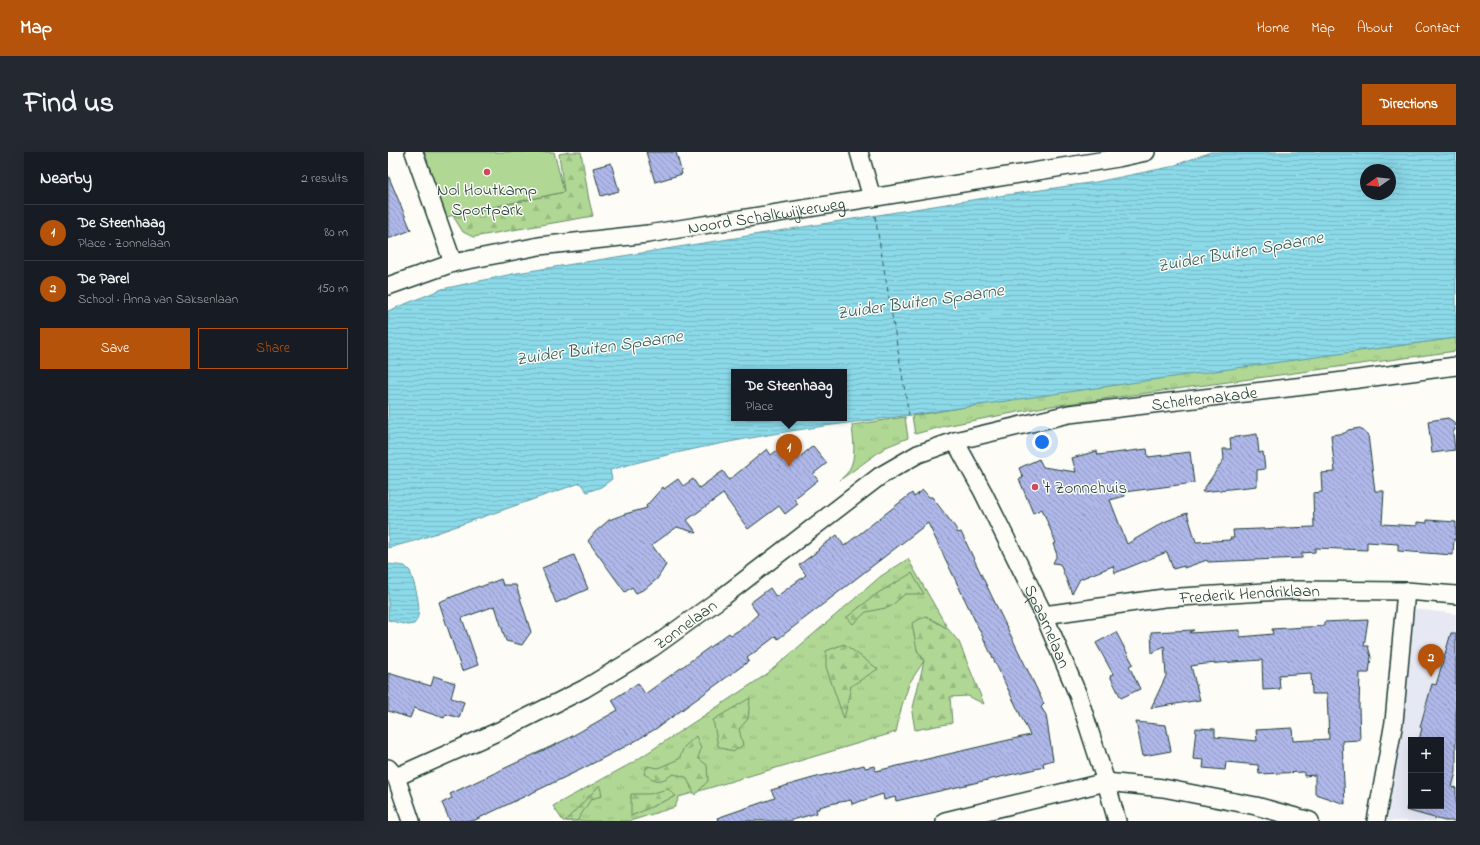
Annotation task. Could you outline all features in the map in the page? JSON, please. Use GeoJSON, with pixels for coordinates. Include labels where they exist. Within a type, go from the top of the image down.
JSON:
{"type":"FeatureCollection","features":[{"type":"Feature","properties":{"kind":"street"},"geometry":{"type":"LineString","coordinates":[[414,152],[453,263]]}},
{"type":"Feature","properties":{"kind":"street"},"geometry":{"type":"LineString","coordinates":[[859,152],[872,198]]}},
{"type":"Feature","properties":{"kind":"street","name":"Noord Schalkwijkerweg"},"geometry":{"type":"LineString","coordinates":[[388,286],[453,263],[539,246],[648,234],[1118,158],[1146,152]]}},
{"type":"Feature","properties":{"kind":"street","name":"Scheltemakade"},"geometry":{"type":"LineString","coordinates":[[955,442],[1069,414],[1321,384],[1456,366]]}},
{"type":"Feature","properties":{"kind":"street","name":"Spaarnelaan"},"geometry":{"type":"LineString","coordinates":[[955,442],[983,492],[1044,615],[1078,696],[1117,821]]}},
{"type":"Feature","properties":{"kind":"street","name":"Zonnelaan"},"geometry":{"type":"LineString","coordinates":[[392,772],[508,728],[598,680],[652,648],[724,596],[880,476],[918,454],[955,442]]}},
{"type":"Feature","properties":{"kind":"street","name":"Frederik Hendriklaan"},"geometry":{"type":"LineString","coordinates":[[1044,615],[1164,598],[1296,590],[1406,591],[1456,595]]}},
{"type":"Feature","properties":{"kind":"street"},"geometry":{"type":"LineString","coordinates":[[1376,821],[1394,722],[1406,591]]}},
{"type":"Feature","properties":{"kind":"street"},"geometry":{"type":"LineString","coordinates":[[392,772],[411,821]]}},
{"type":"Feature","properties":{"kind":"street"},"geometry":{"type":"LineString","coordinates":[[944,821],[1106,782],[1163,788],[1256,806],[1310,821]]}},
{"type":"Feature","properties":{"kind":"shaded area"},"geometry":{"type":"Polygon","coordinates":[[[1415,609],[1456,614],[1456,821],[1387,821],[1415,609]]]}},
{"type":"Feature","properties":{"kind":"green space","name":"Nol Houtkamp Sportpark"},"geometry":{"type":"Polygon","coordinates":[[[407,152],[554,152],[564,192],[431,220],[407,152]]]}},
{"type":"Feature","properties":{"kind":"green space"},"geometry":{"type":"Polygon","coordinates":[[[581,152],[593,216],[473,237],[463,232],[453,216],[564,192],[559,154],[581,152]]]}},
{"type":"Feature","properties":{"kind":"green space"},"geometry":{"type":"Polygon","coordinates":[[[1456,338],[1456,351],[1044,407],[945,426],[915,434],[912,416],[980,404],[1116,384],[1456,338]]]}},
{"type":"Feature","properties":{"kind":"green space"},"geometry":{"type":"Polygon","coordinates":[[[905,417],[908,438],[886,447],[840,480],[848,471],[853,459],[854,448],[852,425],[905,417]]]}},
{"type":"Feature","properties":{"kind":"green space"},"geometry":{"type":"Polygon","coordinates":[[[908,559],[948,629],[926,616],[917,650],[924,661],[910,682],[902,705],[896,732],[679,797],[675,807],[630,821],[563,821],[553,806],[632,763],[767,674],[881,576],[908,559]]]}},
{"type":"Feature","properties":{"kind":"green space"},"geometry":{"type":"Polygon","coordinates":[[[912,573],[924,594],[905,594],[890,607],[866,612],[853,624],[847,617],[878,593],[912,573]]]}},
{"type":"Feature","properties":{"kind":"green space"},"geometry":{"type":"Polygon","coordinates":[[[926,616],[948,629],[959,642],[984,704],[968,696],[950,697],[952,723],[915,730],[912,712],[924,661],[917,650],[912,623],[926,616]]]}},
{"type":"Feature","properties":{"kind":"green space"},"geometry":{"type":"Polygon","coordinates":[[[844,644],[878,669],[851,686],[844,719],[826,667],[826,651],[844,644]]]}},
{"type":"Feature","properties":{"kind":"green space"},"geometry":{"type":"Polygon","coordinates":[[[750,698],[748,719],[739,729],[743,745],[733,752],[718,746],[713,720],[750,698]]]}},
{"type":"Feature","properties":{"kind":"green space"},"geometry":{"type":"Polygon","coordinates":[[[696,736],[701,749],[698,758],[707,765],[708,781],[695,795],[686,777],[673,774],[662,780],[655,780],[644,774],[647,766],[658,768],[679,759],[684,747],[696,736]]]}},
{"type":"Feature","properties":{"kind":"green space"},"geometry":{"type":"Polygon","coordinates":[[[600,785],[602,796],[591,799],[577,821],[567,821],[566,820],[600,785]]]}},
{"type":"Feature","properties":{"kind":"green space"},"geometry":{"type":"Polygon","coordinates":[[[668,789],[676,796],[631,816],[631,794],[649,794],[668,789]]]}},
{"type":"Feature","properties":{"kind":"water","name":"Zuider Buiten Spaarne"},"geometry":{"type":"Polygon","coordinates":[[[1211,152],[1456,152],[1456,338],[807,429],[723,443],[654,458],[610,470],[612,479],[601,487],[587,492],[580,483],[414,541],[388,548],[388,311],[442,289],[517,273],[965,201],[1096,182],[1170,167],[1211,152]]]}},
{"type":"Feature","properties":{"kind":"water"},"geometry":{"type":"Polygon","coordinates":[[[388,564],[405,566],[410,571],[419,605],[419,612],[414,624],[407,625],[388,620],[388,564]]]}},
{"type":"Feature","properties":{"kind":"building"},"geometry":{"type":"Polygon","coordinates":[[[646,152],[676,152],[682,174],[655,182],[646,152]]]}},
{"type":"Feature","properties":{"kind":"building"},"geometry":{"type":"Polygon","coordinates":[[[611,163],[619,191],[601,196],[593,168],[611,163]]]}},
{"type":"Feature","properties":{"kind":"building"},"geometry":{"type":"Polygon","coordinates":[[[388,175],[411,230],[388,239],[388,175]]]}},
{"type":"Feature","properties":{"kind":"building"},"geometry":{"type":"Polygon","coordinates":[[[1448,418],[1454,422],[1455,430],[1453,432],[1455,450],[1432,453],[1428,421],[1448,418]]]}},
{"type":"Feature","properties":{"kind":"building"},"geometry":{"type":"Polygon","coordinates":[[[1360,428],[1368,435],[1375,491],[1384,491],[1382,524],[1417,526],[1417,522],[1427,523],[1427,520],[1456,522],[1456,540],[1454,539],[1453,555],[1398,551],[1398,544],[1367,542],[1367,550],[1315,548],[1315,552],[1302,553],[1302,558],[1208,562],[1207,560],[1184,568],[1184,566],[1173,569],[1167,552],[1115,573],[1113,566],[1080,579],[1072,594],[1060,564],[1053,563],[1057,555],[1053,544],[1056,543],[1042,509],[1033,513],[1019,479],[1023,478],[1019,468],[1039,459],[1043,467],[1076,472],[1072,458],[1097,451],[1098,455],[1147,449],[1148,457],[1190,452],[1194,483],[1124,492],[1125,496],[1110,500],[1127,544],[1164,522],[1187,513],[1196,542],[1230,540],[1230,538],[1234,538],[1233,530],[1314,527],[1313,493],[1322,492],[1321,473],[1335,472],[1331,435],[1345,433],[1348,430],[1360,428]]]}},
{"type":"Feature","properties":{"kind":"building"},"geometry":{"type":"Polygon","coordinates":[[[1257,434],[1259,453],[1263,452],[1265,469],[1257,470],[1257,486],[1202,492],[1224,459],[1223,449],[1231,449],[1230,438],[1257,434]]]}},
{"type":"Feature","properties":{"kind":"building"},"geometry":{"type":"Polygon","coordinates":[[[784,445],[796,460],[813,446],[827,463],[813,474],[818,480],[794,499],[798,504],[785,514],[779,506],[748,529],[723,494],[687,520],[697,533],[677,527],[652,545],[666,565],[657,579],[645,589],[636,593],[632,587],[625,592],[588,541],[595,532],[609,520],[647,508],[646,506],[663,487],[664,489],[678,479],[683,486],[693,479],[699,488],[723,471],[729,480],[767,449],[771,455],[784,445]]]}},
{"type":"Feature","properties":{"kind":"building"},"geometry":{"type":"Polygon","coordinates":[[[923,490],[929,497],[932,497],[958,533],[961,532],[1044,704],[1041,707],[1046,715],[1053,760],[1043,763],[1044,767],[896,801],[895,797],[884,800],[883,794],[852,804],[851,800],[835,803],[819,807],[819,809],[816,809],[817,813],[789,821],[718,821],[717,818],[775,798],[771,790],[813,778],[864,765],[865,768],[875,766],[876,771],[1030,735],[928,523],[778,639],[776,636],[747,658],[749,661],[657,728],[582,769],[473,821],[450,821],[442,803],[452,798],[450,794],[567,739],[618,710],[612,700],[638,683],[645,694],[729,633],[731,635],[744,627],[758,614],[750,603],[770,588],[776,597],[806,575],[799,565],[837,535],[844,546],[912,493],[914,497],[923,490]]]}},
{"type":"Feature","properties":{"kind":"building"},"geometry":{"type":"Polygon","coordinates":[[[574,555],[588,589],[556,603],[542,568],[574,555]]]}},
{"type":"Feature","properties":{"kind":"building"},"geometry":{"type":"Polygon","coordinates":[[[501,579],[503,585],[516,585],[531,632],[522,645],[506,641],[495,606],[462,618],[478,665],[462,671],[439,602],[501,579]]]}},
{"type":"Feature","properties":{"kind":"building"},"geometry":{"type":"Polygon","coordinates":[[[1368,620],[1364,646],[1368,646],[1371,657],[1369,673],[1360,673],[1360,740],[1342,741],[1345,804],[1315,794],[1315,775],[1304,776],[1304,772],[1259,774],[1258,765],[1226,762],[1225,770],[1203,768],[1204,760],[1193,759],[1196,728],[1215,729],[1215,737],[1257,741],[1256,730],[1292,728],[1293,741],[1329,739],[1327,694],[1312,694],[1311,673],[1279,675],[1280,689],[1263,690],[1262,660],[1191,666],[1200,700],[1151,708],[1166,676],[1164,646],[1152,653],[1151,632],[1194,630],[1190,633],[1240,630],[1240,637],[1273,634],[1272,629],[1324,626],[1324,622],[1368,620]]]}},
{"type":"Feature","properties":{"kind":"building"},"geometry":{"type":"Polygon","coordinates":[[[1116,632],[1133,664],[1129,666],[1140,689],[1121,698],[1110,676],[1113,674],[1096,643],[1116,632]]]}},
{"type":"Feature","properties":{"kind":"building"},"geometry":{"type":"Polygon","coordinates":[[[1451,633],[1456,633],[1456,772],[1452,787],[1456,788],[1456,821],[1445,821],[1406,810],[1408,803],[1408,809],[1444,809],[1444,737],[1420,737],[1422,728],[1420,727],[1432,684],[1436,685],[1451,633]]]}},
{"type":"Feature","properties":{"kind":"building"},"geometry":{"type":"Polygon","coordinates":[[[388,673],[431,686],[434,676],[455,683],[451,698],[464,702],[459,718],[446,714],[444,718],[414,708],[410,718],[388,711],[388,673]]]}},
{"type":"Feature","properties":{"kind":"building"},"geometry":{"type":"Polygon","coordinates":[[[1136,722],[1166,725],[1171,751],[1143,756],[1136,722]]]}},
{"type":"Feature","properties":{"kind":"ferry route"},"geometry":{"type":"LineString","coordinates":[[875,216],[909,415]]}},
{"type":"Feature","properties":{"kind":"place","name":"Nol Houtkamp Sportpark"},"geometry":{"type":"Point","coordinates":[487,172]}},
{"type":"Feature","properties":{"kind":"place","name":"De Steenhaag"},"geometry":{"type":"Point","coordinates":[789,467]}},
{"type":"Feature","properties":{"kind":"place","name":"'t Zonnehuis"},"geometry":{"type":"Point","coordinates":[1035,487]}},
{"type":"Feature","properties":{"kind":"place","name":"De Parel"},"geometry":{"type":"Point","coordinates":[1431,677]}}]}
